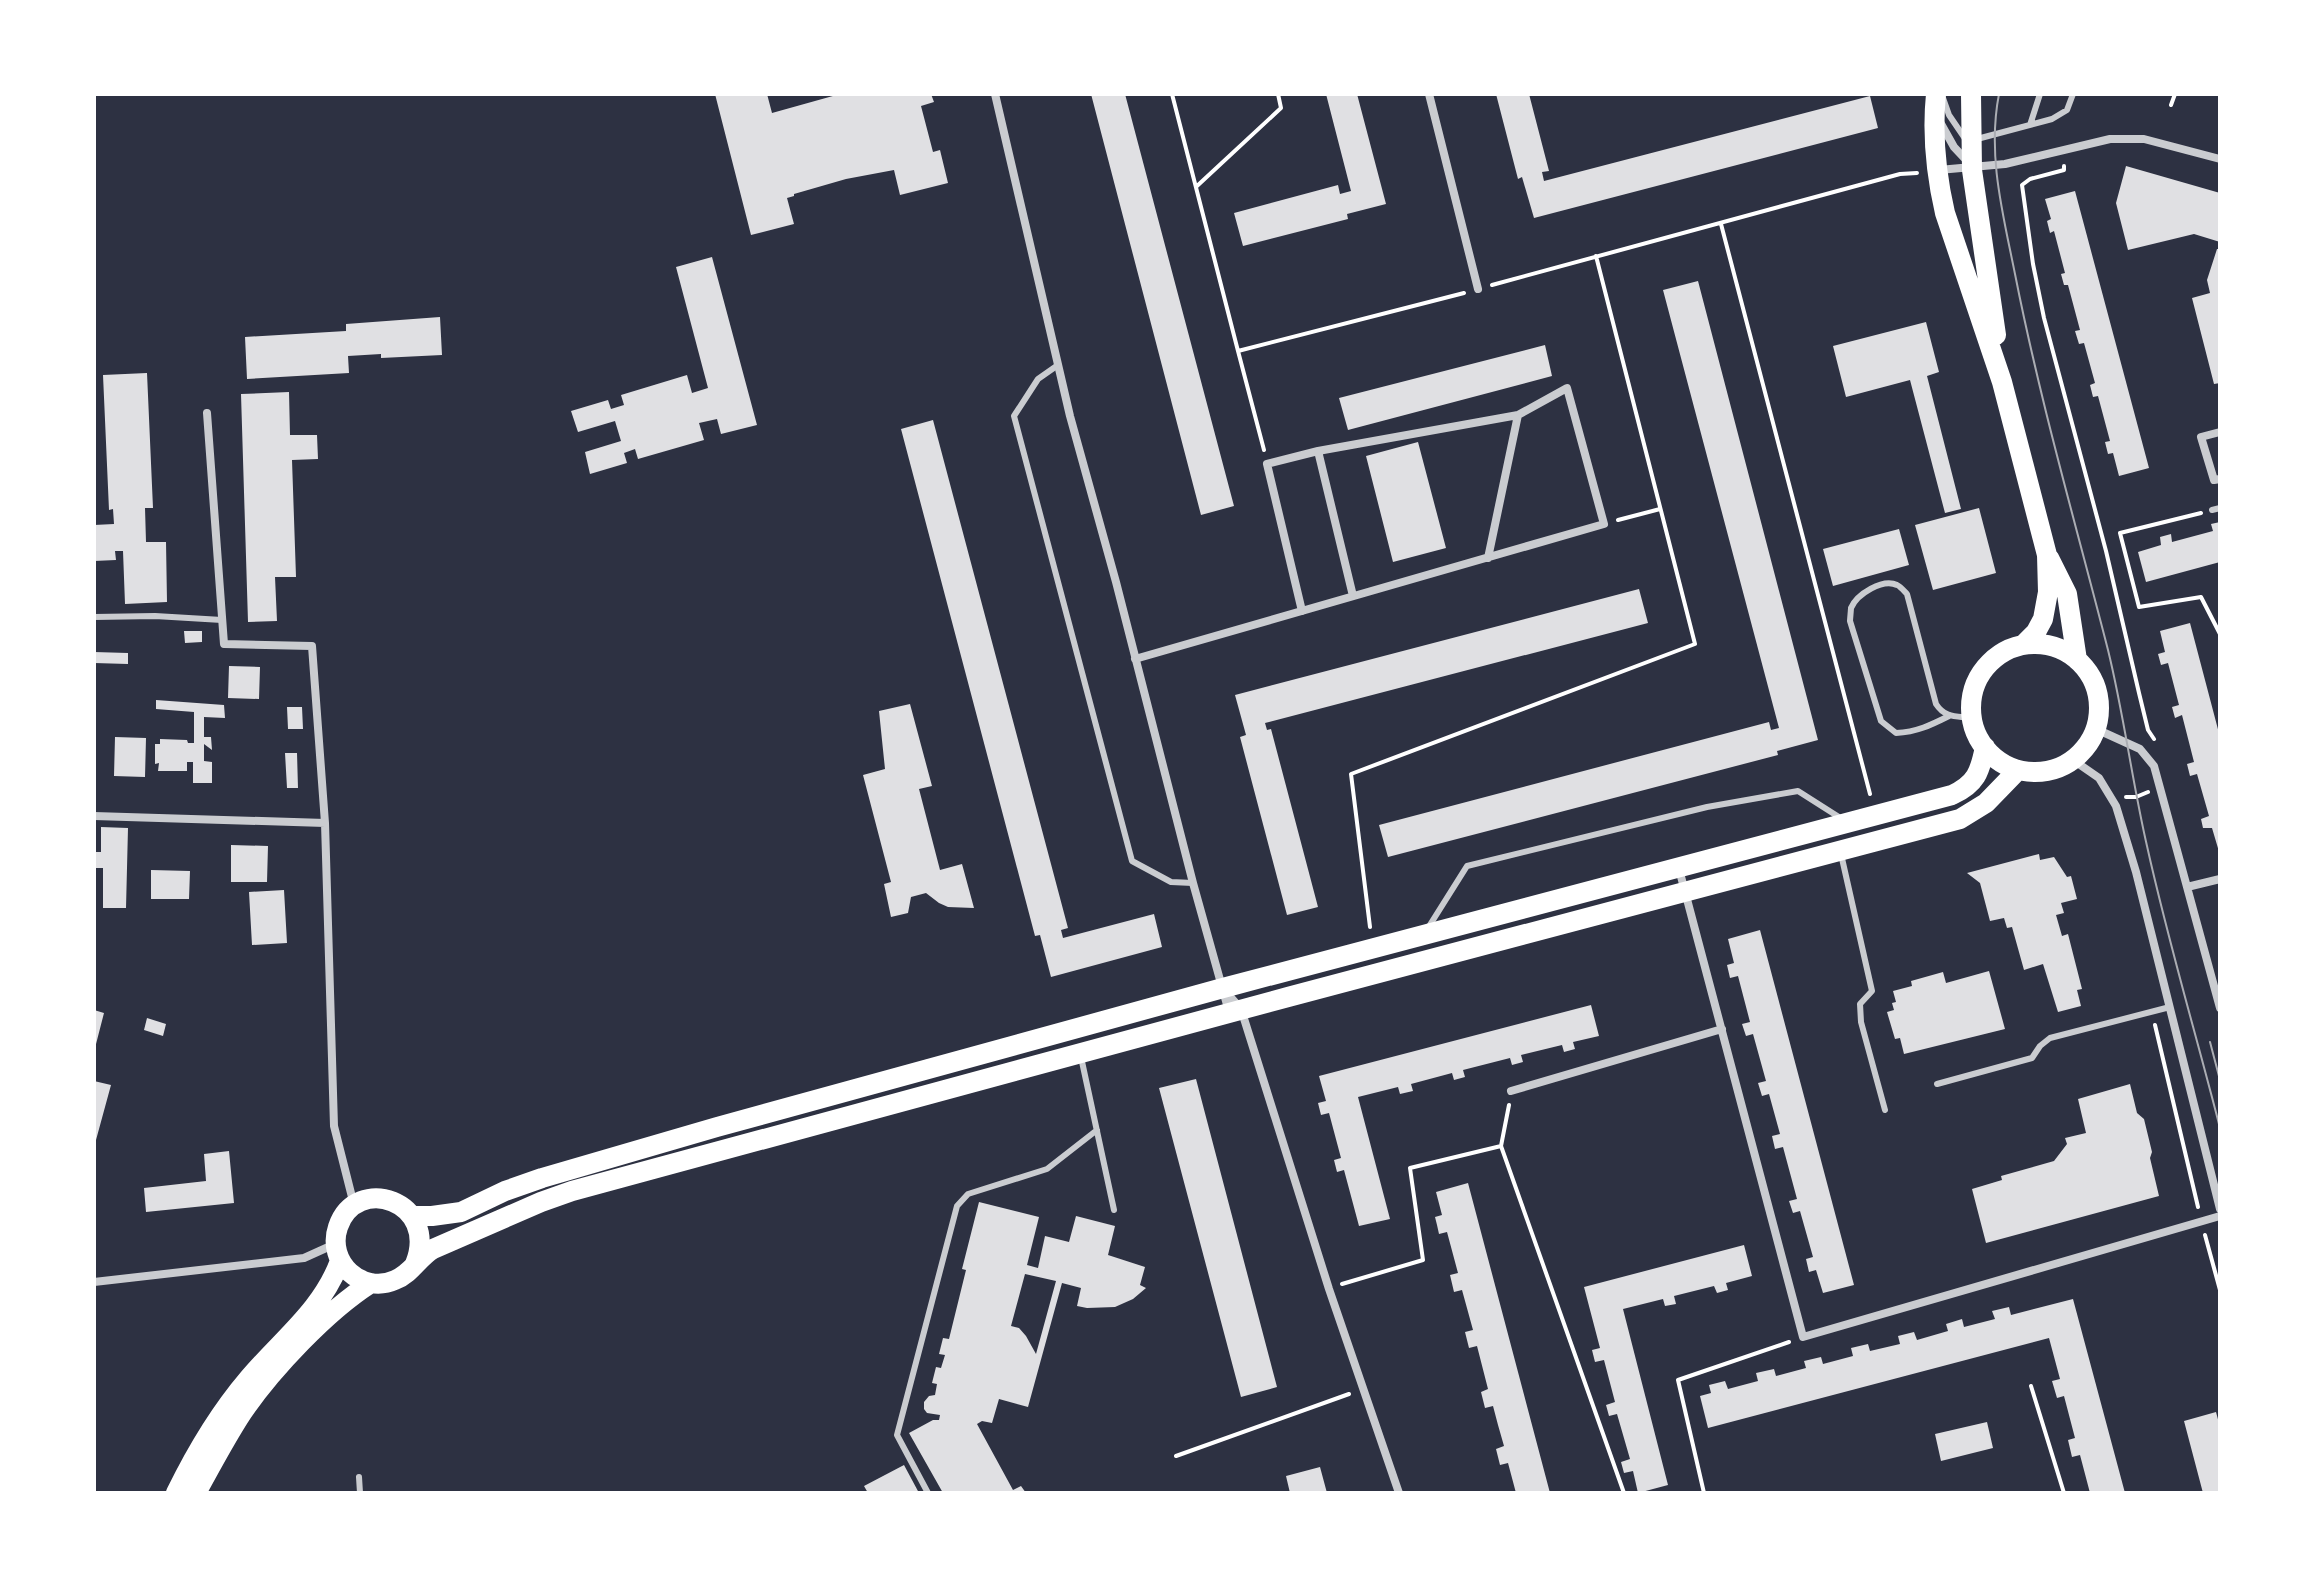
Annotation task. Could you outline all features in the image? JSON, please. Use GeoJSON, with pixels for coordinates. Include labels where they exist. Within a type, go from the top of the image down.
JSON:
{"type":"FeatureCollection","features":[{"type":"Feature","properties":{"kind":"main road"},"geometry":{"type":"LineString","coordinates":[[1971,94],[1972,167],[2002,382]]}},
{"type":"Feature","properties":{"kind":"main road"},"geometry":{"type":"LineString","coordinates":[[1938,101],[1937,170],[1945,213],[2002,382],[2047,555],[2067,594],[2077,660]]}},
{"type":"Feature","properties":{"kind":"main road"},"geometry":{"type":"LineString","coordinates":[[2024,644],[2043,619],[2048,592],[2047,555]]}},
{"type":"Feature","properties":{"kind":"main road"},"geometry":{"type":"LineString","coordinates":[[2024,644],[2044,644],[2077,660],[2089,674],[2097,691],[2099,710],[2096,729],[2086,746],[2073,760],[2047,771],[2018,770],[1994,758],[1978,737],[1971,718],[1971,698],[1977,679],[1989,662],[2005,651],[2024,644]]}},
{"type":"Feature","properties":{"kind":"main road"},"geometry":{"type":"LineString","coordinates":[[176,1493],[205,1439],[228,1405],[249,1377],[309,1316],[331,1283],[338,1252],[338,1226],[354,1205],[366,1200],[380,1198],[393,1201],[413,1216],[461,1212],[505,1191],[581,1165],[1963,790],[1976,776],[1985,747]]}},
{"type":"Feature","properties":{"kind":"main road"},"geometry":{"type":"LineString","coordinates":[[338,1252],[356,1278],[382,1284],[396,1280],[423,1255],[448,1242],[572,1191],[1960,819],[1986,803],[2018,770]]}},
{"type":"Feature","properties":{"kind":"main road"},"geometry":{"type":"LineString","coordinates":[[413,1216],[420,1244],[415,1264]]}},
{"type":"Feature","properties":{"kind":"main road"},"geometry":{"type":"LineString","coordinates":[[196,1493],[243,1411],[265,1383],[336,1309],[371,1283]]}},
{"type":"Feature","properties":{"kind":"street"},"geometry":{"type":"LineString","coordinates":[[995,94],[1058,365],[1193,883],[1399,1493]]}},
{"type":"Feature","properties":{"kind":"street"},"geometry":{"type":"LineString","coordinates":[[1429,94],[1478,289]]}},
{"type":"Feature","properties":{"kind":"street"},"geometry":{"type":"LineString","coordinates":[[1938,101],[1954,147],[1972,167]]}},
{"type":"Feature","properties":{"kind":"street"},"geometry":{"type":"LineString","coordinates":[[1937,170],[2005,164],[2110,139],[2144,139],[2220,159]]}},
{"type":"Feature","properties":{"kind":"street"},"geometry":{"type":"LineString","coordinates":[[1135,659],[1488,558],[1604,524],[1567,388],[1518,415],[1318,451],[1267,464],[1302,611]]}},
{"type":"Feature","properties":{"kind":"street"},"geometry":{"type":"LineString","coordinates":[[207,413],[224,644],[312,646],[325,823],[334,1126],[354,1205]]}},
{"type":"Feature","properties":{"kind":"street"},"geometry":{"type":"LineString","coordinates":[[1488,558],[1518,415]]}},
{"type":"Feature","properties":{"kind":"street"},"geometry":{"type":"LineString","coordinates":[[2220,432],[2201,437],[2214,480],[2220,479]]}},
{"type":"Feature","properties":{"kind":"street"},"geometry":{"type":"LineString","coordinates":[[1318,451],[1353,596]]}},
{"type":"Feature","properties":{"kind":"street"},"geometry":{"type":"LineString","coordinates":[[2096,729],[2140,749],[2154,766],[2220,1008]]}},
{"type":"Feature","properties":{"kind":"street"},"geometry":{"type":"LineString","coordinates":[[2073,760],[2099,778],[2116,806],[2136,872],[2220,1209]]}},
{"type":"Feature","properties":{"kind":"street"},"geometry":{"type":"LineString","coordinates":[[94,816],[325,823]]}},
{"type":"Feature","properties":{"kind":"street"},"geometry":{"type":"LineString","coordinates":[[1678,868],[1803,1337],[2220,1216]]}},
{"type":"Feature","properties":{"kind":"street"},"geometry":{"type":"LineString","coordinates":[[2187,887],[2220,879]]}},
{"type":"Feature","properties":{"kind":"street"},"geometry":{"type":"LineString","coordinates":[[1511,1091],[1722,1029]]}},
{"type":"Feature","properties":{"kind":"street"},"geometry":{"type":"LineString","coordinates":[[94,1282],[338,1252]]}},
{"type":"Feature","properties":{"kind":"lane"},"geometry":{"type":"LineString","coordinates":[[2030,125],[2040,94]]}},
{"type":"Feature","properties":{"kind":"lane"},"geometry":{"type":"LineString","coordinates":[[1938,101],[1964,139],[1971,140],[2052,119],[2067,110],[2073,94]]}},
{"type":"Feature","properties":{"kind":"lane"},"geometry":{"type":"LineString","coordinates":[[1058,365],[1038,379],[1014,416],[1132,861],[1171,882],[1193,883]]}},
{"type":"Feature","properties":{"kind":"lane"},"geometry":{"type":"LineString","coordinates":[[2212,510],[2220,508]]}},
{"type":"Feature","properties":{"kind":"lane"},"geometry":{"type":"LineString","coordinates":[[1949,716],[1923,730],[1907,733],[1896,733],[1881,721],[1850,621],[1851,608],[1861,595],[1889,583],[1898,585],[1907,594],[1936,704],[1941,712],[1949,716],[1971,718]]}},
{"type":"Feature","properties":{"kind":"lane"},"geometry":{"type":"LineString","coordinates":[[94,617],[155,616],[222,620]]}},
{"type":"Feature","properties":{"kind":"lane"},"geometry":{"type":"LineString","coordinates":[[1423,936],[1467,866],[1707,807],[1798,791],[1848,823]]}},
{"type":"Feature","properties":{"kind":"lane"},"geometry":{"type":"LineString","coordinates":[[1840,851],[1872,991],[1860,1004],[1861,1022],[1885,1110]]}},
{"type":"Feature","properties":{"kind":"lane"},"geometry":{"type":"LineString","coordinates":[[1937,1084],[2032,1058],[2050,1038],[2170,1007]]}},
{"type":"Feature","properties":{"kind":"lane"},"geometry":{"type":"LineString","coordinates":[[1081,1053],[1114,1210]]}},
{"type":"Feature","properties":{"kind":"lane"},"geometry":{"type":"LineString","coordinates":[[928,1493],[897,1435],[957,1206],[968,1194],[1047,1169],[1097,1130]]}},
{"type":"Feature","properties":{"kind":"lane"},"geometry":{"type":"LineString","coordinates":[[359,1477],[360,1493]]}},
{"type":"Feature","properties":{"kind":"path"},"geometry":{"type":"LineString","coordinates":[[1172,94],[1267,464]]}},
{"type":"Feature","properties":{"kind":"path"},"geometry":{"type":"LineString","coordinates":[[1196,187],[1281,108],[1278,94]]}},
{"type":"Feature","properties":{"kind":"path"},"geometry":{"type":"LineString","coordinates":[[2171,105],[2175,94]]}},
{"type":"Feature","properties":{"kind":"path"},"geometry":{"type":"LineString","coordinates":[[2064,150],[2064,170],[2030,179],[2022,185],[2033,264],[2047,331],[2106,551],[2148,730],[2156,743]]}},
{"type":"Feature","properties":{"kind":"path"},"geometry":{"type":"LineString","coordinates":[[1238,351],[1900,174],[1937,170]]}},
{"type":"Feature","properties":{"kind":"path"},"geometry":{"type":"LineString","coordinates":[[1721,224],[1876,816]]}},
{"type":"Feature","properties":{"kind":"path"},"geometry":{"type":"LineString","coordinates":[[1372,950],[1351,774],[1695,644],[1596,256]]}},
{"type":"Feature","properties":{"kind":"path"},"geometry":{"type":"LineString","coordinates":[[1604,524],[1660,509]]}},
{"type":"Feature","properties":{"kind":"path"},"geometry":{"type":"LineString","coordinates":[[2212,510],[2120,533],[2139,607],[2201,597],[2220,634]]}},
{"type":"Feature","properties":{"kind":"path"},"geometry":{"type":"LineString","coordinates":[[2111,797],[2136,797],[2160,788]]}},
{"type":"Feature","properties":{"kind":"path"},"geometry":{"type":"LineString","coordinates":[[2154,1019],[2220,1290]]}},
{"type":"Feature","properties":{"kind":"path"},"geometry":{"type":"LineString","coordinates":[[1511,1091],[1501,1146],[1624,1493]]}},
{"type":"Feature","properties":{"kind":"path"},"geometry":{"type":"LineString","coordinates":[[1329,1289],[1423,1260],[1410,1168],[1501,1146]]}},
{"type":"Feature","properties":{"kind":"path"},"geometry":{"type":"LineString","coordinates":[[1704,1493],[1678,1380],[1803,1337]]}},
{"type":"Feature","properties":{"kind":"path"},"geometry":{"type":"LineString","coordinates":[[2031,1386],[2064,1493]]}},
{"type":"Feature","properties":{"kind":"path"},"geometry":{"type":"LineString","coordinates":[[1176,1456],[1363,1389]]}},
{"type":"Feature","properties":{"kind":"building"},"geometry":{"type":"Polygon","coordinates":[[[715,94],[767,94],[772,113],[840,94],[931,94],[934,102],[921,106],[933,152],[940,150],[948,183],[900,195],[894,170],[846,179],[787,198],[794,224],[751,235],[715,94]]]}},
{"type":"Feature","properties":{"kind":"building"},"geometry":{"type":"Polygon","coordinates":[[[1091,94],[1125,94],[1234,506],[1201,515],[1091,94]]]}},
{"type":"Feature","properties":{"kind":"building"},"geometry":{"type":"Polygon","coordinates":[[[1326,94],[1357,94],[1386,204],[1347,214],[1348,219],[1243,246],[1234,213],[1338,185],[1340,194],[1351,191],[1326,94]]]}},
{"type":"Feature","properties":{"kind":"building"},"geometry":{"type":"Polygon","coordinates":[[[1496,94],[1529,94],[1549,171],[1542,172],[1544,181],[1870,96],[1878,128],[1534,218],[1522,177],[1518,179],[1496,94]]]}},
{"type":"Feature","properties":{"kind":"building"},"geometry":{"type":"Polygon","coordinates":[[[2126,166],[2220,193],[2220,242],[2194,234],[2128,250],[2116,203],[2126,166]]]}},
{"type":"Feature","properties":{"kind":"building"},"geometry":{"type":"Polygon","coordinates":[[[2075,191],[2149,468],[2119,476],[2113,453],[2108,454],[2105,442],[2110,441],[2098,396],[2093,397],[2090,385],[2095,383],[2084,343],[2079,344],[2075,331],[2080,330],[2068,285],[2064,285],[2061,274],[2065,273],[2054,231],[2050,233],[2047,221],[2051,219],[2045,199],[2075,191]]]}},
{"type":"Feature","properties":{"kind":"building"},"geometry":{"type":"Polygon","coordinates":[[[2217,249],[2220,249],[2220,383],[2214,384],[2192,298],[2210,293],[2207,280],[2217,249]]]}},
{"type":"Feature","properties":{"kind":"building"},"geometry":{"type":"Polygon","coordinates":[[[712,257],[757,425],[721,434],[717,419],[699,423],[704,440],[638,459],[635,449],[624,453],[627,463],[590,474],[585,452],[621,441],[615,421],[578,432],[571,411],[608,400],[611,409],[624,405],[621,395],[687,375],[692,393],[708,388],[676,267],[712,257]]]}},
{"type":"Feature","properties":{"kind":"building"},"geometry":{"type":"Polygon","coordinates":[[[1698,281],[1818,740],[1777,751],[1778,755],[1388,857],[1379,825],[1769,722],[1771,730],[1779,728],[1663,290],[1698,281]]]}},
{"type":"Feature","properties":{"kind":"building"},"geometry":{"type":"Polygon","coordinates":[[[440,317],[442,355],[348,356],[349,373],[247,379],[245,337],[346,331],[346,324],[440,317]]]}},
{"type":"Feature","properties":{"kind":"building"},"geometry":{"type":"Polygon","coordinates":[[[1926,322],[1939,372],[1927,376],[1961,509],[1945,513],[1910,380],[1846,397],[1833,346],[1926,322]]]}},
{"type":"Feature","properties":{"kind":"building"},"geometry":{"type":"Polygon","coordinates":[[[1545,345],[1552,376],[1348,430],[1339,398],[1545,345]]]}},
{"type":"Feature","properties":{"kind":"building"},"geometry":{"type":"Polygon","coordinates":[[[147,373],[153,508],[145,508],[146,542],[166,542],[167,602],[125,604],[123,551],[115,551],[116,560],[94,561],[94,525],[114,524],[113,509],[109,510],[103,375],[147,373]]]}},
{"type":"Feature","properties":{"kind":"building"},"geometry":{"type":"Polygon","coordinates":[[[289,392],[290,435],[317,435],[318,459],[292,460],[296,577],[275,577],[277,621],[248,622],[241,394],[289,392]]]}},
{"type":"Feature","properties":{"kind":"building"},"geometry":{"type":"Polygon","coordinates":[[[933,420],[1068,928],[1061,930],[1063,938],[1154,914],[1162,947],[1051,977],[1040,935],[1035,936],[901,429],[933,420]]]}},
{"type":"Feature","properties":{"kind":"building"},"geometry":{"type":"Polygon","coordinates":[[[1418,442],[1446,548],[1393,562],[1366,456],[1418,442]]]}},
{"type":"Feature","properties":{"kind":"building"},"geometry":{"type":"Polygon","coordinates":[[[1979,508],[1996,573],[1933,590],[1915,525],[1979,508]]]}},
{"type":"Feature","properties":{"kind":"building"},"geometry":{"type":"Polygon","coordinates":[[[2220,522],[2220,562],[2146,582],[2138,552],[2161,545],[2160,537],[2171,534],[2172,542],[2213,531],[2211,524],[2220,522]]]}},
{"type":"Feature","properties":{"kind":"building"},"geometry":{"type":"Polygon","coordinates":[[[1899,529],[1909,565],[1833,586],[1823,549],[1899,529]]]}},
{"type":"Feature","properties":{"kind":"building"},"geometry":{"type":"Polygon","coordinates":[[[1639,589],[1648,623],[1265,723],[1267,730],[1271,729],[1318,907],[1287,915],[1240,737],[1246,735],[1235,695],[1639,589]]]}},
{"type":"Feature","properties":{"kind":"building"},"geometry":{"type":"Polygon","coordinates":[[[2190,623],[2220,737],[2220,855],[2212,828],[2203,828],[2201,819],[2209,816],[2197,774],[2190,776],[2187,764],[2194,762],[2182,715],[2175,718],[2172,707],[2179,705],[2168,663],[2161,665],[2158,654],[2165,652],[2160,631],[2190,623]]]}},
{"type":"Feature","properties":{"kind":"building"},"geometry":{"type":"Polygon","coordinates":[[[184,631],[202,631],[202,642],[185,643],[184,631]]]}},
{"type":"Feature","properties":{"kind":"building"},"geometry":{"type":"Polygon","coordinates":[[[94,652],[128,653],[128,664],[94,663],[94,652]]]}},
{"type":"Feature","properties":{"kind":"building"},"geometry":{"type":"Polygon","coordinates":[[[229,666],[260,667],[259,699],[228,698],[229,666]]]}},
{"type":"Feature","properties":{"kind":"building"},"geometry":{"type":"Polygon","coordinates":[[[156,700],[224,705],[225,718],[204,717],[204,737],[211,737],[212,750],[204,744],[204,761],[212,762],[212,783],[193,783],[193,762],[187,762],[187,771],[158,771],[155,744],[160,744],[160,739],[194,743],[194,712],[156,709],[156,700]]]}},
{"type":"Feature","properties":{"kind":"building"},"geometry":{"type":"Polygon","coordinates":[[[910,704],[932,786],[919,789],[940,870],[962,864],[974,908],[948,907],[926,893],[911,897],[908,913],[891,917],[884,884],[891,882],[863,775],[885,769],[879,711],[910,704]]]}},
{"type":"Feature","properties":{"kind":"building"},"geometry":{"type":"Polygon","coordinates":[[[287,707],[302,707],[303,729],[288,729],[287,707]]]}},
{"type":"Feature","properties":{"kind":"building"},"geometry":{"type":"Polygon","coordinates":[[[115,737],[146,738],[145,777],[114,776],[115,737]]]}},
{"type":"Feature","properties":{"kind":"building"},"geometry":{"type":"Polygon","coordinates":[[[285,753],[297,753],[298,788],[287,788],[285,753]]]}},
{"type":"Feature","properties":{"kind":"building"},"geometry":{"type":"Polygon","coordinates":[[[101,827],[128,828],[126,908],[103,908],[103,868],[94,868],[94,852],[101,852],[101,827]]]}},
{"type":"Feature","properties":{"kind":"building"},"geometry":{"type":"Polygon","coordinates":[[[231,845],[268,846],[267,882],[231,882],[231,845]]]}},
{"type":"Feature","properties":{"kind":"building"},"geometry":{"type":"Polygon","coordinates":[[[2039,854],[2040,860],[2054,857],[2067,877],[2071,876],[2077,899],[2061,903],[2064,913],[2056,915],[2062,936],[2068,934],[2082,989],[2077,990],[2081,1006],[2058,1012],[2043,964],[2024,970],[2012,927],[2007,928],[2004,918],[1990,921],[1980,883],[1967,873],[2039,854]]]}},
{"type":"Feature","properties":{"kind":"building"},"geometry":{"type":"Polygon","coordinates":[[[151,870],[190,871],[189,899],[151,899],[151,870]]]}},
{"type":"Feature","properties":{"kind":"building"},"geometry":{"type":"Polygon","coordinates":[[[284,890],[287,943],[252,945],[249,892],[284,890]]]}},
{"type":"Feature","properties":{"kind":"building"},"geometry":{"type":"Polygon","coordinates":[[[1760,930],[1854,1285],[1823,1293],[1816,1270],[1809,1272],[1806,1259],[1813,1257],[1800,1211],[1793,1213],[1789,1201],[1797,1199],[1783,1147],[1775,1149],[1772,1136],[1780,1134],[1769,1094],[1762,1096],[1758,1083],[1766,1081],[1753,1034],[1746,1036],[1742,1024],[1750,1022],[1738,976],[1730,978],[1727,965],[1734,963],[1728,939],[1760,930]]]}},
{"type":"Feature","properties":{"kind":"building"},"geometry":{"type":"Polygon","coordinates":[[[1989,971],[2005,1029],[1904,1054],[1900,1038],[1895,1039],[1887,1012],[1894,1010],[1892,1003],[1896,1002],[1893,991],[1912,986],[1911,981],[1943,972],[1946,983],[1989,971]]]}},
{"type":"Feature","properties":{"kind":"building"},"geometry":{"type":"Polygon","coordinates":[[[1591,1005],[1599,1036],[1573,1042],[1575,1049],[1564,1052],[1562,1045],[1521,1055],[1523,1062],[1512,1065],[1510,1058],[1463,1070],[1465,1077],[1454,1080],[1452,1073],[1411,1084],[1413,1091],[1400,1094],[1398,1087],[1358,1097],[1390,1219],[1359,1226],[1344,1170],[1337,1172],[1334,1160],[1341,1158],[1329,1113],[1321,1115],[1318,1103],[1326,1101],[1319,1076],[1591,1005]]]}},
{"type":"Feature","properties":{"kind":"building"},"geometry":{"type":"Polygon","coordinates":[[[94,1010],[104,1013],[95,1048],[94,1048],[94,1010]]]}},
{"type":"Feature","properties":{"kind":"building"},"geometry":{"type":"Polygon","coordinates":[[[147,1018],[166,1024],[163,1036],[144,1030],[147,1018]]]}},
{"type":"Feature","properties":{"kind":"building"},"geometry":{"type":"Polygon","coordinates":[[[1196,1079],[1277,1387],[1241,1397],[1159,1088],[1196,1079]]]}},
{"type":"Feature","properties":{"kind":"building"},"geometry":{"type":"Polygon","coordinates":[[[94,1081],[111,1085],[96,1140],[94,1139],[94,1081]]]}},
{"type":"Feature","properties":{"kind":"building"},"geometry":{"type":"Polygon","coordinates":[[[2130,1084],[2137,1113],[2144,1119],[2159,1196],[1986,1243],[1972,1189],[2002,1180],[2001,1176],[2054,1161],[2067,1144],[2065,1138],[2086,1133],[2078,1099],[2130,1084]]]}},
{"type":"Feature","properties":{"kind":"building"},"geometry":{"type":"Polygon","coordinates":[[[229,1151],[234,1203],[146,1212],[144,1188],[206,1181],[204,1154],[229,1151]]]}},
{"type":"Feature","properties":{"kind":"building"},"geometry":{"type":"Polygon","coordinates":[[[1468,1183],[1550,1493],[1516,1493],[1508,1463],[1500,1465],[1496,1449],[1504,1446],[1493,1406],[1485,1408],[1481,1392],[1488,1389],[1477,1346],[1469,1348],[1465,1332],[1473,1330],[1462,1290],[1454,1292],[1450,1275],[1458,1273],[1447,1232],[1439,1234],[1435,1217],[1442,1215],[1436,1192],[1468,1183]]]}},
{"type":"Feature","properties":{"kind":"building"},"geometry":{"type":"Polygon","coordinates":[[[979,1202],[1039,1217],[1027,1265],[1038,1268],[1045,1236],[1069,1242],[1076,1216],[1115,1226],[1108,1255],[1145,1267],[1140,1285],[1146,1288],[1133,1299],[1115,1307],[1077,1306],[1081,1288],[1062,1283],[1028,1407],[999,1399],[992,1423],[982,1421],[977,1424],[1013,1490],[1021,1486],[1026,1493],[943,1493],[909,1433],[939,1420],[940,1415],[927,1413],[924,1402],[935,1395],[937,1384],[932,1383],[936,1367],[941,1368],[945,1355],[939,1354],[943,1338],[949,1339],[966,1270],[962,1269],[979,1202]],[[1025,1274],[1011,1326],[1019,1328],[1036,1354],[1056,1281],[1025,1274]]]}},
{"type":"Feature","properties":{"kind":"building"},"geometry":{"type":"Polygon","coordinates":[[[1744,1245],[1752,1276],[1726,1283],[1728,1290],[1717,1293],[1714,1286],[1674,1296],[1676,1304],[1665,1306],[1663,1299],[1623,1309],[1668,1485],[1638,1493],[1633,1471],[1624,1473],[1621,1462],[1630,1459],[1617,1414],[1609,1416],[1606,1405],[1615,1402],[1604,1360],[1595,1362],[1592,1350],[1600,1348],[1584,1287],[1744,1245]]]}},
{"type":"Feature","properties":{"kind":"building"},"geometry":{"type":"Polygon","coordinates":[[[2073,1299],[2125,1493],[2090,1493],[2080,1455],[2072,1457],[2068,1440],[2075,1438],[2064,1396],[2057,1398],[2052,1381],[2060,1379],[2049,1338],[1708,1428],[1700,1396],[1711,1393],[1709,1385],[1725,1381],[1728,1389],[1758,1381],[1756,1373],[1774,1369],[1776,1376],[1806,1368],[1804,1361],[1821,1357],[1823,1364],[1853,1356],[1851,1348],[1868,1344],[1870,1351],[1900,1344],[1898,1336],[1914,1332],[1917,1340],[1948,1331],[1946,1324],[1962,1319],[1964,1327],[1995,1319],[1992,1311],[2009,1307],[2011,1315],[2073,1299]]]}},
{"type":"Feature","properties":{"kind":"building"},"geometry":{"type":"Polygon","coordinates":[[[2216,1412],[2220,1427],[2220,1493],[2203,1493],[2184,1421],[2216,1412]]]}},
{"type":"Feature","properties":{"kind":"building"},"geometry":{"type":"Polygon","coordinates":[[[1987,1422],[1993,1448],[1941,1461],[1935,1434],[1987,1422]]]}},
{"type":"Feature","properties":{"kind":"building"},"geometry":{"type":"Polygon","coordinates":[[[904,1465],[919,1493],[868,1493],[864,1486],[904,1465]]]}},
{"type":"Feature","properties":{"kind":"building"},"geometry":{"type":"Polygon","coordinates":[[[1320,1467],[1327,1493],[1290,1493],[1286,1476],[1320,1467]]]}},
{"type":"Feature","properties":{"kind":"tram line"},"geometry":{"type":"LineString","coordinates":[[1999,94],[1995,139],[1998,184],[2025,321],[2108,650],[2155,882],[2220,1128]]}},
{"type":"Feature","properties":{"kind":"tram line"},"geometry":{"type":"LineString","coordinates":[[2210,1042],[2220,1080]]}}]}
